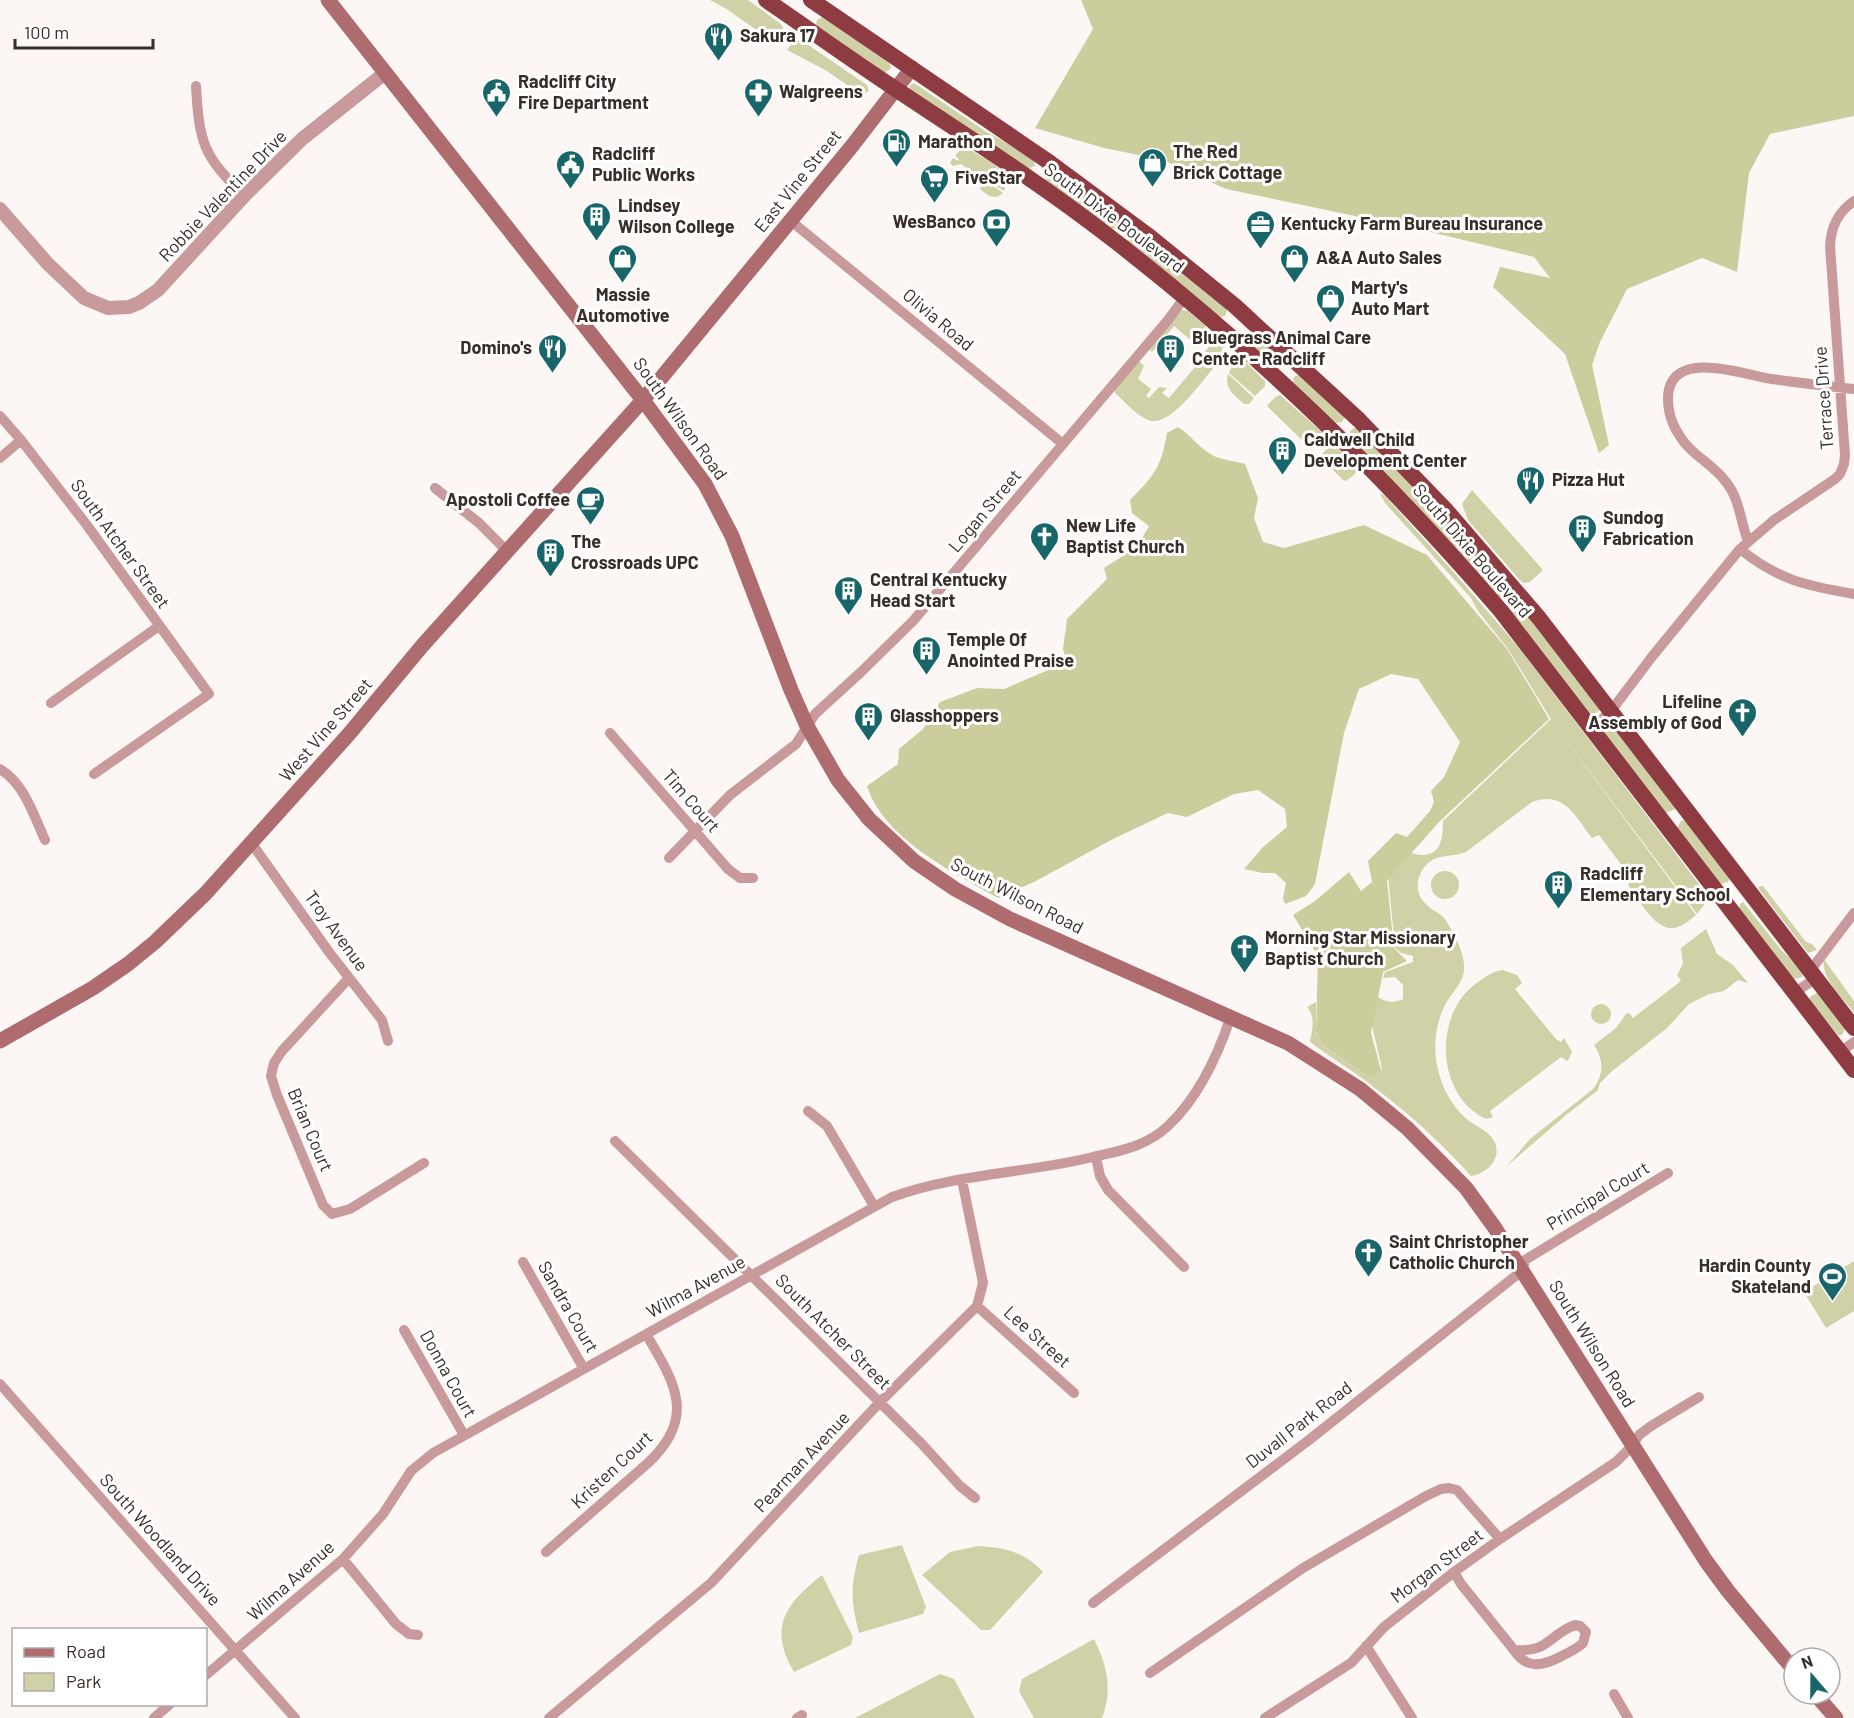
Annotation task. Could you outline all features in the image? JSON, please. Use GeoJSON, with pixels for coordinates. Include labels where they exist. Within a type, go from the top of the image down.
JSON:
{"type":"FeatureCollection","features":[{"type":"Feature","properties":{"kind":"highway","name":"South Dixie Boulevard"},"geometry":{"type":"LineString","coordinates":[[766,0],[1065,204],[1185,297],[1280,380],[1374,471],[1493,602],[1794,993],[1847,1047],[1854,1070]]}},
{"type":"Feature","properties":{"kind":"highway","name":"South Dixie Boulevard"},"geometry":{"type":"LineString","coordinates":[[811,0],[1046,160],[1150,237],[1235,306],[1359,420],[1445,509],[1539,618],[1854,1028]]}},
{"type":"Feature","properties":{"kind":"main road","name":"South Wilson Road"},"geometry":{"type":"LineString","coordinates":[[328,0],[684,454],[714,501],[736,546],[807,726],[838,780],[869,819],[911,859],[977,902],[1267,1032],[1310,1055],[1360,1089],[1407,1128],[1466,1188],[1523,1270],[1706,1561],[1782,1656]]}},
{"type":"Feature","properties":{"kind":"main road","name":"East Vine Street"},"geometry":{"type":"LineString","coordinates":[[643,400],[852,146],[912,68]]}},
{"type":"Feature","properties":{"kind":"main road","name":"West Vine Street"},"geometry":{"type":"LineString","coordinates":[[0,1041],[93,988],[128,964],[172,927],[252,844],[390,687],[422,646],[643,400]]}},
{"type":"Feature","properties":{"kind":"main road"},"geometry":{"type":"LineString","coordinates":[[1826,1706],[1836,1718]]}},
{"type":"Feature","properties":{"kind":"street","name":"Robbie Valentine Drive"},"geometry":{"type":"LineString","coordinates":[[0,209],[77,294],[99,306],[129,307],[149,298],[158,290],[245,195],[302,139],[385,73]]}},
{"type":"Feature","properties":{"kind":"street"},"geometry":{"type":"LineString","coordinates":[[196,86],[199,131],[206,150],[226,179],[245,195]]}},
{"type":"Feature","properties":{"kind":"street","name":"Terrace Drive"},"geometry":{"type":"LineString","coordinates":[[1592,728],[1611,711],[1651,658],[1744,545],[1774,520],[1828,485],[1840,474],[1845,455],[1830,236],[1838,217],[1854,201]]}},
{"type":"Feature","properties":{"kind":"street","name":"Olivia Road"},"geometry":{"type":"LineString","coordinates":[[791,220],[1063,444]]}},
{"type":"Feature","properties":{"kind":"street","name":"Logan Street"},"geometry":{"type":"LineString","coordinates":[[669,858],[730,795],[796,744],[814,714],[912,621],[1168,320],[1185,297]]}},
{"type":"Feature","properties":{"kind":"street"},"geometry":{"type":"LineString","coordinates":[[1854,389],[1772,379],[1702,367],[1686,369],[1674,378],[1668,393],[1669,410],[1674,428],[1684,442],[1729,486],[1738,504],[1744,545],[1762,566],[1795,582],[1854,594]]}},
{"type":"Feature","properties":{"kind":"street","name":"South Atcher Street"},"geometry":{"type":"LineString","coordinates":[[0,416],[86,524],[209,694],[94,774]]}},
{"type":"Feature","properties":{"kind":"street"},"geometry":{"type":"LineString","coordinates":[[0,458],[21,440]]}},
{"type":"Feature","properties":{"kind":"street"},"geometry":{"type":"LineString","coordinates":[[435,488],[479,523],[507,551]]}},
{"type":"Feature","properties":{"kind":"street"},"geometry":{"type":"LineString","coordinates":[[51,704],[159,626]]}},
{"type":"Feature","properties":{"kind":"street","name":"Tim Court"},"geometry":{"type":"LineString","coordinates":[[610,733],[734,875],[740,878],[753,878]]}},
{"type":"Feature","properties":{"kind":"street"},"geometry":{"type":"LineString","coordinates":[[0,769],[17,785],[45,840]]}},
{"type":"Feature","properties":{"kind":"street","name":"Troy Avenue"},"geometry":{"type":"LineString","coordinates":[[252,844],[382,1020],[388,1041]]}},
{"type":"Feature","properties":{"kind":"street"},"geometry":{"type":"LineString","coordinates":[[1794,993],[1813,974],[1854,913]]}},
{"type":"Feature","properties":{"kind":"street","name":"Brian Court"},"geometry":{"type":"LineString","coordinates":[[349,978],[277,1057],[271,1076],[277,1095],[323,1205],[332,1214],[350,1209],[424,1164]]}},
{"type":"Feature","properties":{"kind":"street","name":"Wilma Avenue"},"geometry":{"type":"LineString","coordinates":[[207,1674],[343,1559],[383,1514],[411,1471],[433,1453],[892,1197],[912,1190],[962,1180],[1096,1157],[1133,1147],[1157,1135],[1168,1126],[1200,1085],[1224,1037],[1231,1016]]}},
{"type":"Feature","properties":{"kind":"street"},"geometry":{"type":"LineString","coordinates":[[808,1111],[827,1126],[874,1206]]}},
{"type":"Feature","properties":{"kind":"street","name":"South Atcher Street"},"geometry":{"type":"LineString","coordinates":[[615,1141],[922,1443],[960,1486],[975,1498]]}},
{"type":"Feature","properties":{"kind":"street"},"geometry":{"type":"LineString","coordinates":[[1096,1157],[1100,1176],[1108,1190],[1184,1267]]}},
{"type":"Feature","properties":{"kind":"street","name":"Principal Court"},"geometry":{"type":"LineString","coordinates":[[1523,1270],[1526,1259],[1668,1173]]}},
{"type":"Feature","properties":{"kind":"street"},"geometry":{"type":"LineString","coordinates":[[962,1180],[982,1283],[978,1306]]}},
{"type":"Feature","properties":{"kind":"street","name":"Sandra Court"},"geometry":{"type":"LineString","coordinates":[[523,1262],[584,1369]]}},
{"type":"Feature","properties":{"kind":"street","name":"Duvall Park Road"},"geometry":{"type":"LineString","coordinates":[[1093,1603],[1282,1461],[1523,1270]]}},
{"type":"Feature","properties":{"kind":"street","name":"Lee Street"},"geometry":{"type":"LineString","coordinates":[[978,1306],[1074,1393]]}},
{"type":"Feature","properties":{"kind":"street","name":"Pearman Avenue"},"geometry":{"type":"LineString","coordinates":[[549,1718],[711,1583],[880,1402],[978,1306]]}},
{"type":"Feature","properties":{"kind":"street","name":"Donna Court"},"geometry":{"type":"LineString","coordinates":[[404,1330],[464,1435]]}},
{"type":"Feature","properties":{"kind":"street","name":"Kristen Court"},"geometry":{"type":"LineString","coordinates":[[546,1552],[660,1452],[670,1437],[677,1411],[676,1393],[666,1368],[646,1334]]}},
{"type":"Feature","properties":{"kind":"street","name":"South Woodland Drive"},"geometry":{"type":"LineString","coordinates":[[0,1384],[295,1718]]}},
{"type":"Feature","properties":{"kind":"street","name":"Morgan Street"},"geometry":{"type":"LineString","coordinates":[[1265,1718],[1351,1663],[1384,1627],[1454,1572],[1616,1462],[1651,1426],[1700,1397]]}},
{"type":"Feature","properties":{"kind":"street"},"geometry":{"type":"LineString","coordinates":[[1150,1673],[1303,1568],[1441,1489],[1453,1488],[1461,1493],[1475,1513],[1500,1539]]}},
{"type":"Feature","properties":{"kind":"street"},"geometry":{"type":"LineString","coordinates":[[343,1559],[396,1623],[409,1634],[418,1635]]}},
{"type":"Feature","properties":{"kind":"street"},"geometry":{"type":"LineString","coordinates":[[1454,1572],[1461,1584],[1514,1650],[1523,1661],[1537,1665],[1551,1662],[1578,1647],[1586,1637],[1586,1632],[1580,1626],[1575,1625],[1530,1652],[1514,1650]]}},
{"type":"Feature","properties":{"kind":"street"},"geometry":{"type":"LineString","coordinates":[[1366,1646],[1412,1718]]}},
{"type":"Feature","properties":{"kind":"street"},"geometry":{"type":"LineString","coordinates":[[1614,1694],[1628,1718]]}},
{"type":"Feature","properties":{"kind":"street"},"geometry":{"type":"LineString","coordinates":[[154,1718],[168,1706]]}},
{"type":"Feature","properties":{"kind":"green space"},"geometry":{"type":"Polygon","coordinates":[[[710,0],[748,0],[781,24],[785,32],[778,45],[725,8],[710,0]]]}},
{"type":"Feature","properties":{"kind":"green space"},"geometry":{"type":"Polygon","coordinates":[[[1081,0],[1854,0],[1854,116],[1770,134],[1749,173],[1737,272],[1702,258],[1627,289],[1600,342],[1592,365],[1609,445],[1599,453],[1565,354],[1493,287],[1500,267],[1550,278],[1534,257],[1422,230],[1226,189],[1163,160],[1104,148],[1035,128],[1093,29],[1081,0]]]}},
{"type":"Feature","properties":{"kind":"green space"},"geometry":{"type":"Polygon","coordinates":[[[822,17],[889,61],[891,68],[885,73],[816,25],[817,20],[822,17]]]}},
{"type":"Feature","properties":{"kind":"green space"},"geometry":{"type":"Polygon","coordinates":[[[801,40],[867,85],[869,91],[861,95],[827,71],[787,50],[792,43],[801,40]]]}},
{"type":"Feature","properties":{"kind":"green space"},"geometry":{"type":"Polygon","coordinates":[[[914,83],[988,133],[1017,148],[1034,161],[1035,166],[1028,169],[910,90],[909,86],[914,83]]]}},
{"type":"Feature","properties":{"kind":"green space"},"geometry":{"type":"Polygon","coordinates":[[[969,149],[1001,171],[1006,184],[1004,191],[988,182],[1003,193],[994,197],[985,193],[980,189],[982,181],[961,164],[953,166],[950,163],[953,158],[958,161],[959,159],[955,156],[960,150],[969,149]]]}},
{"type":"Feature","properties":{"kind":"green space"},"geometry":{"type":"Polygon","coordinates":[[[1050,172],[1120,223],[1117,229],[1109,229],[1047,183],[1043,175],[1050,172]]]}},
{"type":"Feature","properties":{"kind":"green space"},"geometry":{"type":"Polygon","coordinates":[[[1132,233],[1225,306],[1227,311],[1225,316],[1219,317],[1126,240],[1128,234],[1132,233]]]}},
{"type":"Feature","properties":{"kind":"green space"},"geometry":{"type":"Polygon","coordinates":[[[1182,310],[1188,311],[1205,325],[1204,333],[1195,344],[1174,326],[1152,352],[1149,349],[1182,310]]]}},
{"type":"Feature","properties":{"kind":"green space"},"geometry":{"type":"Polygon","coordinates":[[[1254,334],[1283,361],[1277,367],[1251,346],[1249,337],[1254,334]]]}},
{"type":"Feature","properties":{"kind":"green space"},"geometry":{"type":"Polygon","coordinates":[[[1216,338],[1221,341],[1223,347],[1217,362],[1205,352],[1216,338]]]}},
{"type":"Feature","properties":{"kind":"green space"},"geometry":{"type":"Polygon","coordinates":[[[1205,355],[1216,364],[1215,366],[1194,392],[1165,418],[1156,421],[1144,418],[1115,393],[1114,389],[1139,361],[1144,366],[1138,379],[1151,389],[1146,396],[1149,398],[1159,387],[1167,388],[1162,393],[1169,398],[1205,355]]]}},
{"type":"Feature","properties":{"kind":"green space"},"geometry":{"type":"Polygon","coordinates":[[[1239,356],[1265,381],[1265,386],[1255,396],[1229,373],[1239,356]]]}},
{"type":"Feature","properties":{"kind":"green space"},"geometry":{"type":"Polygon","coordinates":[[[1228,374],[1254,398],[1249,404],[1244,404],[1231,391],[1227,384],[1228,374]]]}},
{"type":"Feature","properties":{"kind":"green space"},"geometry":{"type":"Polygon","coordinates":[[[1301,374],[1343,413],[1342,422],[1335,423],[1293,382],[1294,377],[1301,374]]]}},
{"type":"Feature","properties":{"kind":"green space"},"geometry":{"type":"Polygon","coordinates":[[[1280,395],[1324,434],[1313,446],[1305,443],[1267,406],[1280,395]]]}},
{"type":"Feature","properties":{"kind":"green space"},"geometry":{"type":"Polygon","coordinates":[[[1178,427],[1212,455],[1245,464],[1258,498],[1254,518],[1263,542],[1284,548],[1364,525],[1427,555],[1507,649],[1549,719],[1439,822],[1387,881],[1394,948],[1407,961],[1383,972],[1371,1033],[1381,1070],[1373,1080],[1322,1045],[1316,1032],[1318,956],[1293,915],[1315,901],[1349,872],[1361,891],[1372,882],[1368,861],[1396,833],[1407,837],[1430,811],[1434,802],[1431,791],[1444,777],[1460,742],[1418,679],[1391,674],[1359,689],[1344,733],[1315,884],[1306,896],[1285,904],[1283,898],[1286,883],[1275,873],[1244,869],[1263,847],[1287,827],[1285,809],[1258,790],[1234,794],[1187,817],[1168,813],[998,898],[941,865],[904,838],[875,805],[867,786],[898,764],[899,749],[923,729],[940,702],[977,688],[1004,689],[1067,662],[1063,649],[1067,619],[1107,579],[1104,568],[1137,547],[1149,526],[1132,513],[1130,500],[1156,470],[1167,433],[1178,427]]]}},
{"type":"Feature","properties":{"kind":"green space"},"geometry":{"type":"Polygon","coordinates":[[[1357,428],[1396,466],[1508,592],[1501,599],[1350,437],[1350,431],[1357,428]]]}},
{"type":"Feature","properties":{"kind":"green space"},"geometry":{"type":"Polygon","coordinates":[[[1333,443],[1357,468],[1355,474],[1346,481],[1321,458],[1321,455],[1333,443]]]}},
{"type":"Feature","properties":{"kind":"green space"},"geometry":{"type":"Polygon","coordinates":[[[1472,490],[1543,570],[1530,582],[1523,583],[1518,578],[1468,520],[1462,504],[1472,490]]]}},
{"type":"Feature","properties":{"kind":"green space"},"geometry":{"type":"Polygon","coordinates":[[[1380,494],[1384,495],[1451,569],[1520,649],[1705,892],[1704,905],[1697,914],[1554,724],[1696,915],[1675,928],[1668,928],[1654,920],[1628,885],[1632,879],[1599,835],[1592,838],[1568,807],[1552,799],[1532,802],[1466,852],[1439,857],[1426,865],[1418,881],[1419,893],[1428,906],[1442,916],[1454,934],[1464,964],[1462,979],[1439,1019],[1435,1050],[1438,1070],[1446,1092],[1456,1107],[1469,1121],[1489,1134],[1496,1147],[1495,1159],[1488,1169],[1471,1176],[1401,1108],[1310,1042],[1312,1019],[1307,1007],[1316,1002],[1316,1033],[1323,1046],[1373,1080],[1382,1069],[1371,1021],[1375,995],[1389,1002],[1403,999],[1403,985],[1395,977],[1383,978],[1385,972],[1413,962],[1413,956],[1401,953],[1395,948],[1388,875],[1408,852],[1426,855],[1436,850],[1442,838],[1443,821],[1551,719],[1508,649],[1478,611],[1471,598],[1385,503],[1380,494]]]}},
{"type":"Feature","properties":{"kind":"green space"},"geometry":{"type":"Polygon","coordinates":[[[1513,606],[1520,606],[1600,710],[1594,714],[1589,713],[1510,612],[1513,606]]]}},
{"type":"Feature","properties":{"kind":"green space"},"geometry":{"type":"Polygon","coordinates":[[[1610,721],[1675,808],[1674,810],[1665,813],[1602,731],[1603,725],[1610,721]]]}},
{"type":"Feature","properties":{"kind":"green space"},"geometry":{"type":"Polygon","coordinates":[[[1685,820],[1730,878],[1728,882],[1720,884],[1677,828],[1681,821],[1685,820]]]}},
{"type":"Feature","properties":{"kind":"green space"},"geometry":{"type":"Polygon","coordinates":[[[1445,871],[1455,875],[1459,885],[1455,895],[1445,899],[1435,895],[1431,885],[1435,875],[1445,871]]]}},
{"type":"Feature","properties":{"kind":"green space"},"geometry":{"type":"Polygon","coordinates":[[[1763,886],[1806,942],[1812,944],[1817,950],[1808,953],[1758,888],[1763,886]]]}},
{"type":"Feature","properties":{"kind":"green space"},"geometry":{"type":"Polygon","coordinates":[[[1743,902],[1782,951],[1801,968],[1802,977],[1795,979],[1791,977],[1739,909],[1743,902]]]}},
{"type":"Feature","properties":{"kind":"green space"},"geometry":{"type":"Polygon","coordinates":[[[1706,929],[1717,954],[1733,965],[1748,983],[1738,980],[1724,991],[1709,994],[1689,1004],[1667,1028],[1611,1072],[1600,1083],[1598,1090],[1507,1166],[1530,1139],[1593,1089],[1601,1073],[1600,1056],[1594,1045],[1616,1028],[1626,1014],[1629,1013],[1633,1018],[1681,981],[1677,975],[1683,964],[1681,948],[1706,929]]]}},
{"type":"Feature","properties":{"kind":"green space"},"geometry":{"type":"Polygon","coordinates":[[[1824,959],[1854,1001],[1854,1012],[1825,973],[1824,959]]]}},
{"type":"Feature","properties":{"kind":"green space"},"geometry":{"type":"Polygon","coordinates":[[[1503,970],[1517,975],[1522,983],[1515,989],[1556,1039],[1561,1042],[1564,1038],[1572,1052],[1568,1061],[1561,1057],[1490,1111],[1493,1117],[1486,1119],[1469,1107],[1457,1092],[1449,1073],[1446,1053],[1447,1032],[1453,1013],[1463,996],[1487,976],[1503,970]]]}},
{"type":"Feature","properties":{"kind":"green space"},"geometry":{"type":"Polygon","coordinates":[[[1817,993],[1846,1027],[1842,1035],[1838,1035],[1810,1001],[1810,997],[1817,993]]]}},
{"type":"Feature","properties":{"kind":"green space"},"geometry":{"type":"Polygon","coordinates":[[[1601,1004],[1608,1007],[1611,1014],[1608,1021],[1601,1024],[1594,1021],[1591,1014],[1594,1007],[1601,1004]]]}},
{"type":"Feature","properties":{"kind":"green space","name":"Hardin County Skateland"},"geometry":{"type":"Polygon","coordinates":[[[1854,1261],[1854,1311],[1826,1328],[1804,1292],[1854,1261]]]}},
{"type":"Feature","properties":{"kind":"green space"},"geometry":{"type":"Polygon","coordinates":[[[902,1545],[926,1607],[923,1614],[859,1633],[853,1594],[859,1555],[902,1545]]]}},
{"type":"Feature","properties":{"kind":"green space"},"geometry":{"type":"Polygon","coordinates":[[[978,1546],[1014,1552],[1028,1559],[1043,1572],[990,1630],[981,1630],[922,1575],[950,1552],[978,1546]]]}},
{"type":"Feature","properties":{"kind":"green space"},"geometry":{"type":"Polygon","coordinates":[[[822,1575],[853,1637],[851,1645],[794,1672],[782,1642],[784,1618],[798,1596],[822,1575]]]}},
{"type":"Feature","properties":{"kind":"green space"},"geometry":{"type":"Polygon","coordinates":[[[1094,1639],[1107,1678],[1107,1698],[1102,1718],[1034,1718],[1019,1691],[1022,1679],[1094,1639]]]}},
{"type":"Feature","properties":{"kind":"green space"},"geometry":{"type":"Polygon","coordinates":[[[940,1674],[954,1679],[975,1718],[855,1718],[940,1674]]]}},
{"type":"Feature","properties":{"kind":"place","name":"Sakura 17"},"geometry":{"type":"Point","coordinates":[719,62]}},
{"type":"Feature","properties":{"kind":"place","name":"Radcliff City Fire Department"},"geometry":{"type":"Point","coordinates":[497,118]}},
{"type":"Feature","properties":{"kind":"place","name":"Walgreens"},"geometry":{"type":"Point","coordinates":[758,118]}},
{"type":"Feature","properties":{"kind":"place","name":"Marathon"},"geometry":{"type":"Point","coordinates":[897,168]}},
{"type":"Feature","properties":{"kind":"place","name":"The Red Brick Cottage"},"geometry":{"type":"Point","coordinates":[1152,188]}},
{"type":"Feature","properties":{"kind":"place","name":"Radcliff Public Works"},"geometry":{"type":"Point","coordinates":[571,190]}},
{"type":"Feature","properties":{"kind":"place","name":"FiveStar"},"geometry":{"type":"Point","coordinates":[934,204]}},
{"type":"Feature","properties":{"kind":"place","name":"Lindsey Wilson College"},"geometry":{"type":"Point","coordinates":[597,242]}},
{"type":"Feature","properties":{"kind":"place","name":"WesBanco"},"geometry":{"type":"Point","coordinates":[997,248]}},
{"type":"Feature","properties":{"kind":"place","name":"Kentucky Farm Bureau Insurance"},"geometry":{"type":"Point","coordinates":[1260,250]}},
{"type":"Feature","properties":{"kind":"place","name":"Massie Automotive"},"geometry":{"type":"Point","coordinates":[623,284]}},
{"type":"Feature","properties":{"kind":"place","name":"A&A Auto Sales"},"geometry":{"type":"Point","coordinates":[1295,284]}},
{"type":"Feature","properties":{"kind":"place","name":"Marty's Auto Mart"},"geometry":{"type":"Point","coordinates":[1330,324]}},
{"type":"Feature","properties":{"kind":"place","name":"Domino's"},"geometry":{"type":"Point","coordinates":[553,374]}},
{"type":"Feature","properties":{"kind":"place","name":"Bluegrass Animal Care Center – Radcliff"},"geometry":{"type":"Point","coordinates":[1171,374]}},
{"type":"Feature","properties":{"kind":"place","name":"Caldwell Child Development Center"},"geometry":{"type":"Point","coordinates":[1283,476]}},
{"type":"Feature","properties":{"kind":"place","name":"Pizza Hut"},"geometry":{"type":"Point","coordinates":[1531,506]}},
{"type":"Feature","properties":{"kind":"place","name":"Apostoli Coffee"},"geometry":{"type":"Point","coordinates":[591,526]}},
{"type":"Feature","properties":{"kind":"place","name":"Sundog Fabrication"},"geometry":{"type":"Point","coordinates":[1582,554]}},
{"type":"Feature","properties":{"kind":"place","name":"New Life Baptist Church"},"geometry":{"type":"Point","coordinates":[1045,562]}},
{"type":"Feature","properties":{"kind":"place","name":"The Crossroads UPC"},"geometry":{"type":"Point","coordinates":[550,578]}},
{"type":"Feature","properties":{"kind":"place","name":"Central Kentucky Head Start"},"geometry":{"type":"Point","coordinates":[849,616]}},
{"type":"Feature","properties":{"kind":"place","name":"Temple Of Anointed Praise"},"geometry":{"type":"Point","coordinates":[926,676]}},
{"type":"Feature","properties":{"kind":"place","name":"Lifeline Assembly of God"},"geometry":{"type":"Point","coordinates":[1743,738]}},
{"type":"Feature","properties":{"kind":"place","name":"Glasshoppers"},"geometry":{"type":"Point","coordinates":[869,742]}},
{"type":"Feature","properties":{"kind":"place","name":"Radcliff Elementary School"},"geometry":{"type":"Point","coordinates":[1559,910]}},
{"type":"Feature","properties":{"kind":"place","name":"Morning Star Missionary Baptist Church"},"geometry":{"type":"Point","coordinates":[1244,974]}},
{"type":"Feature","properties":{"kind":"place","name":"Saint Christopher Catholic Church"},"geometry":{"type":"Point","coordinates":[1368,1278]}},
{"type":"Feature","properties":{"kind":"place","name":"Hardin County Skateland"},"geometry":{"type":"Point","coordinates":[1832,1302]}}]}
